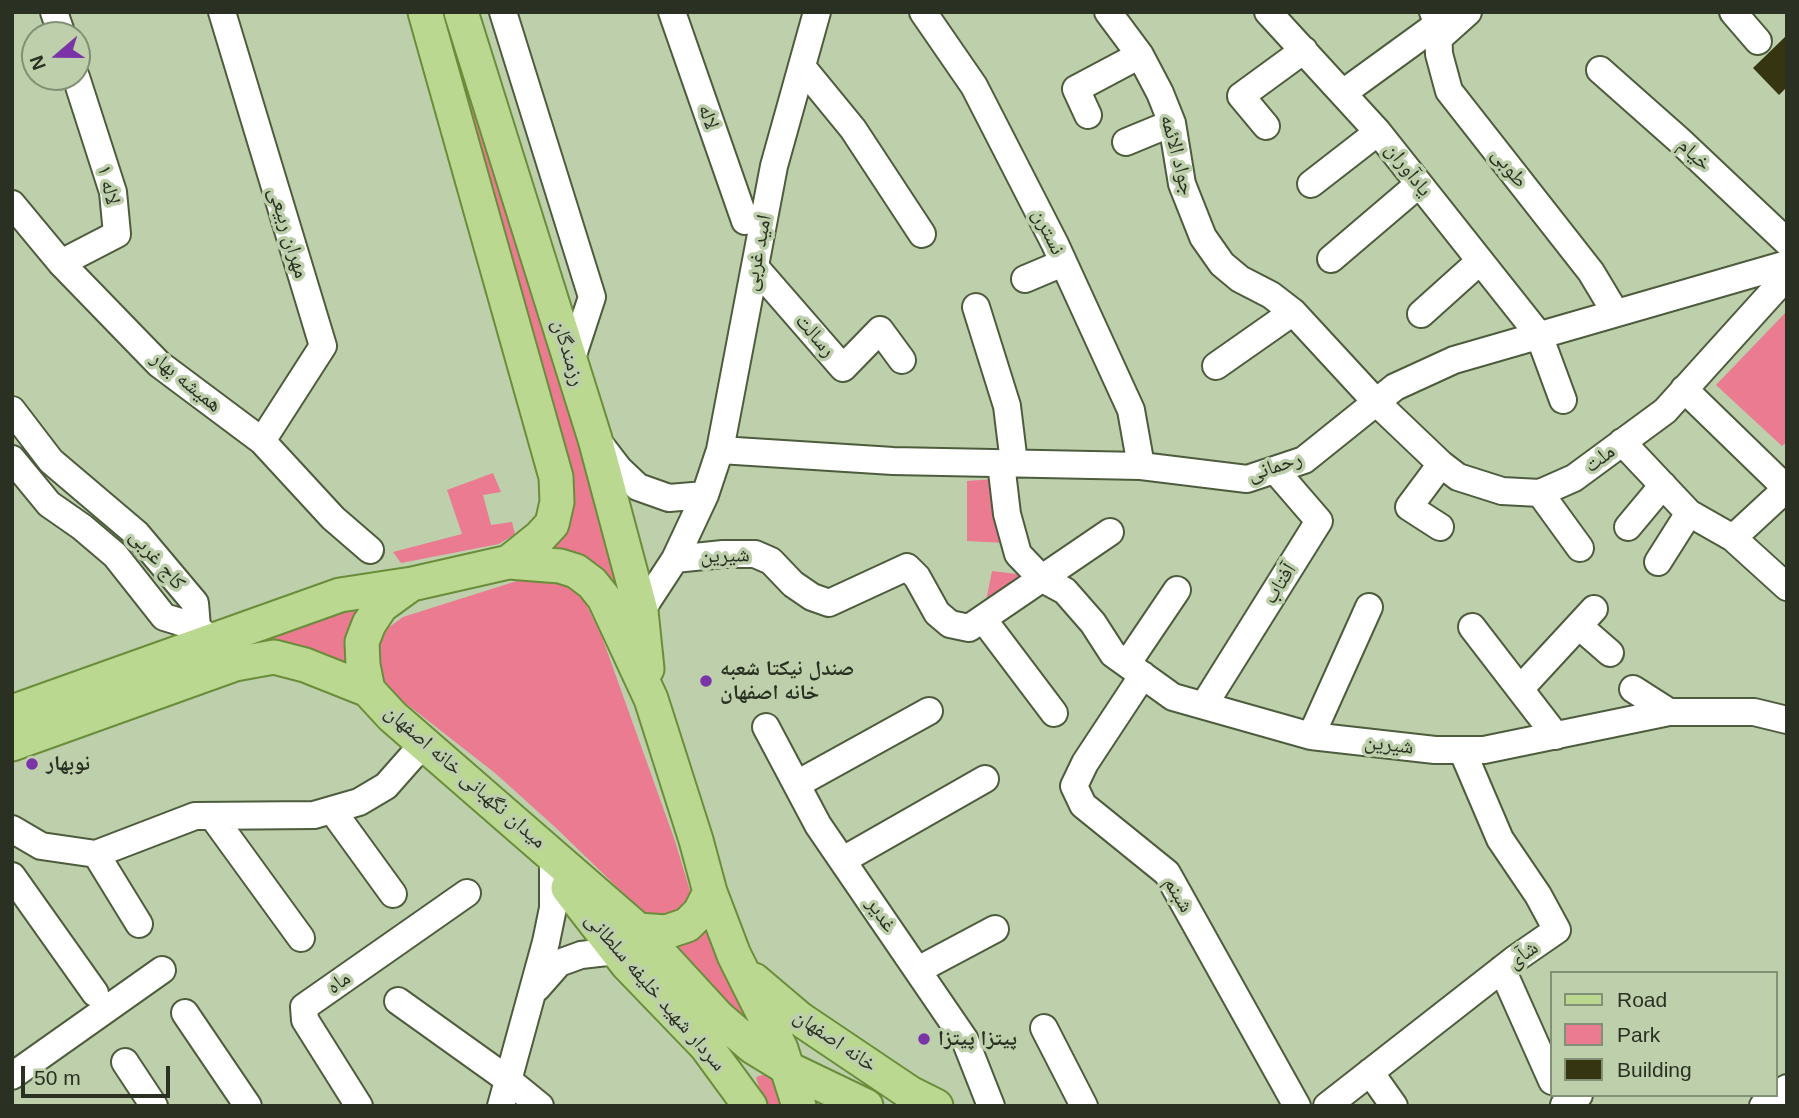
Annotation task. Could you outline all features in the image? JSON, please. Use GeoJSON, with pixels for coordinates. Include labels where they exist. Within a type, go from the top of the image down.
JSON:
{"type":"FeatureCollection","features":[{"type":"Feature","properties":{"kind":"main road"},"geometry":{"type":"LineString","coordinates":[[425,12],[556,477],[557,502],[552,524],[509,562]]}},
{"type":"Feature","properties":{"kind":"main road","name":"رزمندگان"},"geometry":{"type":"LineString","coordinates":[[461,12],[595,439],[641,611],[651,699]]}},
{"type":"Feature","properties":{"kind":"main road","name":"میدان نگهبانی خانه اصفهان"},"geometry":{"type":"LineString","coordinates":[[509,562],[561,566],[576,571],[592,583],[604,598],[651,699],[710,892],[740,967],[789,1069],[753,1047],[627,941],[546,855],[392,716],[368,690],[362,642],[369,624],[381,606],[412,584],[509,562]]}},
{"type":"Feature","properties":{"kind":"main road"},"geometry":{"type":"LineString","coordinates":[[17,703],[215,644],[340,595],[412,584]]}},
{"type":"Feature","properties":{"kind":"main road"},"geometry":{"type":"LineString","coordinates":[[12,744],[215,644],[305,665],[368,690]]}},
{"type":"Feature","properties":{"kind":"main road"},"geometry":{"type":"LineString","coordinates":[[627,941],[687,925],[700,912],[710,892]]}},
{"type":"Feature","properties":{"kind":"main road","name":"سردار شهید خلیفه سلطانی"},"geometry":{"type":"LineString","coordinates":[[627,941],[750,1106]]}},
{"type":"Feature","properties":{"kind":"main road","name":"خانه اصفهان"},"geometry":{"type":"LineString","coordinates":[[740,967],[800,1019],[911,1093],[936,1106]]}},
{"type":"Feature","properties":{"kind":"main road"},"geometry":{"type":"LineString","coordinates":[[789,1069],[799,1106]]}},
{"type":"Feature","properties":{"kind":"main road","name":"خانه اصفهان"},"geometry":{"type":"LineString","coordinates":[[789,1069],[866,1106]]}},
{"type":"Feature","properties":{"kind":"street","name":"مهران ربیعی"},"geometry":{"type":"LineString","coordinates":[[222,12],[323,346],[262,441]]}},
{"type":"Feature","properties":{"kind":"street"},"geometry":{"type":"LineString","coordinates":[[503,12],[592,297],[571,361]]}},
{"type":"Feature","properties":{"kind":"street","name":"لاله"},"geometry":{"type":"LineString","coordinates":[[672,12],[745,221]]}},
{"type":"Feature","properties":{"kind":"street","name":"امید غربی"},"geometry":{"type":"LineString","coordinates":[[641,611],[675,559],[705,495],[720,450],[774,166],[817,12]]}},
{"type":"Feature","properties":{"kind":"street","name":"نسترن"},"geometry":{"type":"LineString","coordinates":[[923,12],[974,86],[1063,263],[1131,411],[1141,466]]}},
{"type":"Feature","properties":{"kind":"street","name":"جواد الائمه"},"geometry":{"type":"LineString","coordinates":[[1108,12],[1140,55],[1172,123],[1182,184],[1203,237],[1222,264],[1240,279],[1271,295],[1293,313],[1377,403]]}},
{"type":"Feature","properties":{"kind":"street","name":"یادآوران"},"geometry":{"type":"LineString","coordinates":[[1268,12],[1378,132],[1539,334],[1563,400]]}},
{"type":"Feature","properties":{"kind":"street"},"geometry":{"type":"LineString","coordinates":[[1343,93],[1437,25],[1468,12]]}},
{"type":"Feature","properties":{"kind":"street"},"geometry":{"type":"LineString","coordinates":[[1733,12],[1758,41]]}},
{"type":"Feature","properties":{"kind":"street","name":"طوبی"},"geometry":{"type":"LineString","coordinates":[[1437,25],[1448,91],[1591,272],[1615,312]]}},
{"type":"Feature","properties":{"kind":"street"},"geometry":{"type":"LineString","coordinates":[[1266,126],[1241,96],[1304,50]]}},
{"type":"Feature","properties":{"kind":"street"},"geometry":{"type":"LineString","coordinates":[[1088,115],[1076,89],[1140,55]]}},
{"type":"Feature","properties":{"kind":"street"},"geometry":{"type":"LineString","coordinates":[[803,68],[853,129],[922,234]]}},
{"type":"Feature","properties":{"kind":"street","name":"خیام"},"geometry":{"type":"LineString","coordinates":[[1600,70],[1787,242]]}},
{"type":"Feature","properties":{"kind":"street","name":"لاله ۱"},"geometry":{"type":"LineString","coordinates":[[61,262],[117,234],[113,192],[81,91]]}},
{"type":"Feature","properties":{"kind":"street"},"geometry":{"type":"LineString","coordinates":[[1126,142],[1172,123]]}},
{"type":"Feature","properties":{"kind":"street"},"geometry":{"type":"LineString","coordinates":[[1311,184],[1378,132]]}},
{"type":"Feature","properties":{"kind":"street"},"geometry":{"type":"LineString","coordinates":[[1331,259],[1419,184]]}},
{"type":"Feature","properties":{"kind":"street","name":"همیشه بهار"},"geometry":{"type":"LineString","coordinates":[[12,204],[61,262],[159,364],[262,441],[332,518],[370,550]]}},
{"type":"Feature","properties":{"kind":"street"},"geometry":{"type":"LineString","coordinates":[[1421,314],[1480,261]]}},
{"type":"Feature","properties":{"kind":"street"},"geometry":{"type":"LineString","coordinates":[[1026,279],[1063,263]]}},
{"type":"Feature","properties":{"kind":"street","name":"رحمانی"},"geometry":{"type":"LineString","coordinates":[[720,450],[893,461],[1141,466],[1247,480],[1304,460],[1395,387],[1454,360],[1787,264]]}},
{"type":"Feature","properties":{"kind":"street","name":"رسالت"},"geometry":{"type":"LineString","coordinates":[[756,268],[843,368],[880,330],[902,360]]}},
{"type":"Feature","properties":{"kind":"street","name":"ملت"},"geometry":{"type":"LineString","coordinates":[[1377,403],[1458,477],[1503,491],[1540,493],[1574,478],[1665,411],[1787,276]]}},
{"type":"Feature","properties":{"kind":"street","name":"شیرین"},"geometry":{"type":"LineString","coordinates":[[976,307],[1007,406],[1007,514],[1018,554],[1041,578],[1065,591],[1093,623],[1113,654],[1173,697],[1311,736],[1435,750],[1484,750],[1669,712],[1754,712],[1787,720]]}},
{"type":"Feature","properties":{"kind":"street"},"geometry":{"type":"LineString","coordinates":[[1216,366],[1293,313]]}},
{"type":"Feature","properties":{"kind":"street"},"geometry":{"type":"LineString","coordinates":[[1684,389],[1787,489],[1733,538]]}},
{"type":"Feature","properties":{"kind":"street","name":"کاج غربی"},"geometry":{"type":"LineString","coordinates":[[12,410],[51,461],[137,534],[195,603],[215,644]]}},
{"type":"Feature","properties":{"kind":"street"},"geometry":{"type":"LineString","coordinates":[[595,439],[619,469],[638,487],[669,498],[705,495]]}},
{"type":"Feature","properties":{"kind":"street"},"geometry":{"type":"LineString","coordinates":[[1622,442],[1689,513],[1733,538],[1787,587]]}},
{"type":"Feature","properties":{"kind":"street","name":"کاج غربی"},"geometry":{"type":"LineString","coordinates":[[12,459],[49,504],[115,555],[164,617],[215,644]]}},
{"type":"Feature","properties":{"kind":"street"},"geometry":{"type":"LineString","coordinates":[[1440,527],[1409,507],[1441,464]]}},
{"type":"Feature","properties":{"kind":"street","name":"آفتاب"},"geometry":{"type":"LineString","coordinates":[[1204,705],[1319,521],[1275,470]]}},
{"type":"Feature","properties":{"kind":"street"},"geometry":{"type":"LineString","coordinates":[[1628,527],[1663,485]]}},
{"type":"Feature","properties":{"kind":"street"},"geometry":{"type":"LineString","coordinates":[[1540,493],[1580,548]]}},
{"type":"Feature","properties":{"kind":"street"},"geometry":{"type":"LineString","coordinates":[[1658,562],[1689,513]]}},
{"type":"Feature","properties":{"kind":"street"},"geometry":{"type":"LineString","coordinates":[[1041,578],[1110,532]]}},
{"type":"Feature","properties":{"kind":"street","name":"شیرین"},"geometry":{"type":"LineString","coordinates":[[675,559],[755,554],[771,561],[793,584],[812,597],[829,603],[908,567],[917,577],[937,612],[950,624],[969,628],[1041,578]]}},
{"type":"Feature","properties":{"kind":"street"},"geometry":{"type":"LineString","coordinates":[[1135,670],[1177,590]]}},
{"type":"Feature","properties":{"kind":"street"},"geometry":{"type":"LineString","coordinates":[[1311,736],[1369,607]]}},
{"type":"Feature","properties":{"kind":"street"},"geometry":{"type":"LineString","coordinates":[[1521,688],[1586,618],[1610,653]]}},
{"type":"Feature","properties":{"kind":"street"},"geometry":{"type":"LineString","coordinates":[[983,619],[1054,713]]}},
{"type":"Feature","properties":{"kind":"street"},"geometry":{"type":"LineString","coordinates":[[1472,627],[1556,736]]}},
{"type":"Feature","properties":{"kind":"street","name":"شبنم"},"geometry":{"type":"LineString","coordinates":[[1135,670],[1074,786],[1083,805],[1167,873],[1297,1106]]}},
{"type":"Feature","properties":{"kind":"street"},"geometry":{"type":"LineString","coordinates":[[1633,689],[1669,712]]}},
{"type":"Feature","properties":{"kind":"street"},"geometry":{"type":"LineString","coordinates":[[797,784],[929,711]]}},
{"type":"Feature","properties":{"kind":"street","name":"غدیر"},"geometry":{"type":"LineString","coordinates":[[766,727],[818,825],[965,1040],[991,1106]]}},
{"type":"Feature","properties":{"kind":"street"},"geometry":{"type":"LineString","coordinates":[[12,829],[41,846],[96,854],[195,816],[314,815],[359,802],[386,786],[424,743]]}},
{"type":"Feature","properties":{"kind":"street","name":"شآی"},"geometry":{"type":"LineString","coordinates":[[1326,1106],[1502,969],[1558,930],[1500,839],[1462,751]]}},
{"type":"Feature","properties":{"kind":"street"},"geometry":{"type":"LineString","coordinates":[[843,860],[985,779]]}},
{"type":"Feature","properties":{"kind":"street"},"geometry":{"type":"LineString","coordinates":[[332,810],[393,894]]}},
{"type":"Feature","properties":{"kind":"street"},"geometry":{"type":"LineString","coordinates":[[213,817],[301,938]]}},
{"type":"Feature","properties":{"kind":"street"},"geometry":{"type":"LineString","coordinates":[[96,854],[139,924]]}},
{"type":"Feature","properties":{"kind":"street"},"geometry":{"type":"LineString","coordinates":[[501,1098],[533,992],[553,908],[546,855]]}},
{"type":"Feature","properties":{"kind":"street"},"geometry":{"type":"LineString","coordinates":[[12,876],[95,993]]}},
{"type":"Feature","properties":{"kind":"street","name":"ماه"},"geometry":{"type":"LineString","coordinates":[[359,1106],[305,1020],[304,1007],[467,893]]}},
{"type":"Feature","properties":{"kind":"street"},"geometry":{"type":"LineString","coordinates":[[918,970],[995,929]]}},
{"type":"Feature","properties":{"kind":"street"},"geometry":{"type":"LineString","coordinates":[[533,992],[559,963],[627,941]]}},
{"type":"Feature","properties":{"kind":"street"},"geometry":{"type":"LineString","coordinates":[[1502,969],[1550,1067]]}},
{"type":"Feature","properties":{"kind":"street"},"geometry":{"type":"LineString","coordinates":[[12,1076],[163,971]]}},
{"type":"Feature","properties":{"kind":"street"},"geometry":{"type":"LineString","coordinates":[[398,1001],[501,1098],[540,1106]]}},
{"type":"Feature","properties":{"kind":"street"},"geometry":{"type":"LineString","coordinates":[[185,1013],[248,1106]]}},
{"type":"Feature","properties":{"kind":"street"},"geometry":{"type":"LineString","coordinates":[[1044,1028],[1084,1106]]}},
{"type":"Feature","properties":{"kind":"street"},"geometry":{"type":"LineString","coordinates":[[125,1062],[154,1106]]}},
{"type":"Feature","properties":{"kind":"street"},"geometry":{"type":"LineString","coordinates":[[1370,1072],[1394,1106]]}},
{"type":"Feature","properties":{"kind":"green space"},"geometry":{"type":"Polygon","coordinates":[[[437,12],[450,12],[556,360],[633,636],[572,554],[554,548],[564,528],[437,12]]]}},
{"type":"Feature","properties":{"kind":"green space"},"geometry":{"type":"Polygon","coordinates":[[[1787,311],[1787,442],[1782,446],[1716,385],[1787,311]]]}},
{"type":"Feature","properties":{"kind":"green space"},"geometry":{"type":"Polygon","coordinates":[[[493,473],[501,492],[483,495],[491,525],[512,522],[515,534],[499,544],[401,563],[393,552],[462,534],[447,490],[493,473]]]}},
{"type":"Feature","properties":{"kind":"green space"},"geometry":{"type":"Polygon","coordinates":[[[994,479],[1006,543],[967,541],[967,481],[994,479]]]}},
{"type":"Feature","properties":{"kind":"green space"},"geometry":{"type":"Polygon","coordinates":[[[992,571],[1026,575],[986,601],[992,571]]]}},
{"type":"Feature","properties":{"kind":"green space"},"geometry":{"type":"Polygon","coordinates":[[[539,574],[566,584],[585,602],[602,637],[675,841],[691,894],[678,919],[649,918],[495,773],[390,691],[378,670],[379,641],[388,628],[403,617],[539,574]]]}},
{"type":"Feature","properties":{"kind":"green space"},"geometry":{"type":"Polygon","coordinates":[[[361,600],[351,630],[351,665],[246,649],[239,640],[361,600]]]}},
{"type":"Feature","properties":{"kind":"green space"},"geometry":{"type":"Polygon","coordinates":[[[702,921],[719,959],[751,1031],[666,943],[702,921]]]}},
{"type":"Feature","properties":{"kind":"green space"},"geometry":{"type":"Polygon","coordinates":[[[772,1072],[782,1106],[765,1106],[756,1077],[772,1072]]]}},
{"type":"Feature","properties":{"kind":"building"},"geometry":{"type":"Polygon","coordinates":[[[1787,35],[1787,87],[1779,95],[1753,68],[1787,35]]]}},
{"type":"Feature","properties":{"kind":"place","name":"صندل نیکتا شعبه خانه اصفهان"},"geometry":{"type":"Point","coordinates":[706,681]}},
{"type":"Feature","properties":{"kind":"place","name":"نوبهار"},"geometry":{"type":"Point","coordinates":[32,764]}},
{"type":"Feature","properties":{"kind":"place","name":"پیتزا پیتزا"},"geometry":{"type":"Point","coordinates":[924,1039]}}]}
